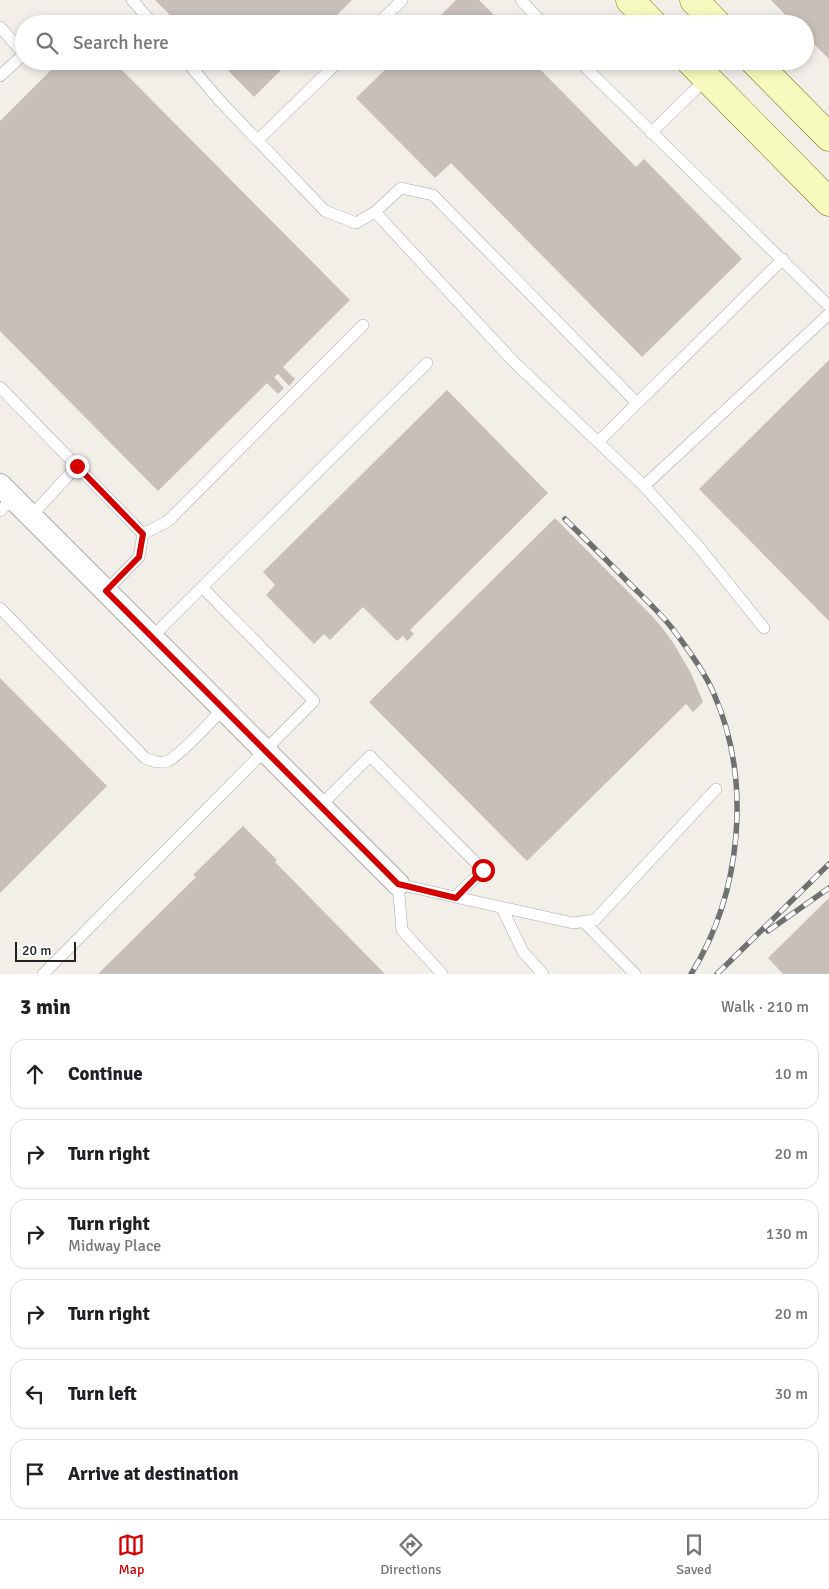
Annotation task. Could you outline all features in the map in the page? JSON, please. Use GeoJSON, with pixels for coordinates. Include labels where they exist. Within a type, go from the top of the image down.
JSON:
{"type":"FeatureCollection","features":[{"type":"Feature","properties":{"kind":"main road"},"geometry":{"type":"LineString","coordinates":[[630,0],[644,15]]}},
{"type":"Feature","properties":{"kind":"main road"},"geometry":{"type":"LineString","coordinates":[[694,0],[709,15]]}},
{"type":"Feature","properties":{"kind":"main road"},"geometry":{"type":"LineString","coordinates":[[698,70],[829,202]]}},
{"type":"Feature","properties":{"kind":"main road"},"geometry":{"type":"LineString","coordinates":[[763,70],[829,138]]}},
{"type":"Feature","properties":{"kind":"street"},"geometry":{"type":"LineString","coordinates":[[4,498],[31,516],[398,884]]}},
{"type":"Feature","properties":{"kind":"lane"},"geometry":{"type":"LineString","coordinates":[[132,0],[145,15]]}},
{"type":"Feature","properties":{"kind":"lane"},"geometry":{"type":"LineString","coordinates":[[387,15],[402,0]]}},
{"type":"Feature","properties":{"kind":"lane"},"geometry":{"type":"LineString","coordinates":[[521,0],[535,15]]}},
{"type":"Feature","properties":{"kind":"lane"},"geometry":{"type":"LineString","coordinates":[[0,28],[15,44]]}},
{"type":"Feature","properties":{"kind":"lane"},"geometry":{"type":"LineString","coordinates":[[0,76],[15,62]]}},
{"type":"Feature","properties":{"kind":"lane"},"geometry":{"type":"LineString","coordinates":[[194,70],[325,211],[356,223],[375,212],[402,188],[433,195],[637,403]]}},
{"type":"Feature","properties":{"kind":"lane"},"geometry":{"type":"LineString","coordinates":[[258,140],[330,70]]}},
{"type":"Feature","properties":{"kind":"lane"},"geometry":{"type":"LineString","coordinates":[[588,70],[829,306]]}},
{"type":"Feature","properties":{"kind":"lane"},"geometry":{"type":"LineString","coordinates":[[651,133],[698,70]]}},
{"type":"Feature","properties":{"kind":"lane"},"geometry":{"type":"LineString","coordinates":[[375,212],[512,360],[644,486],[698,546],[764,628]]}},
{"type":"Feature","properties":{"kind":"lane"},"geometry":{"type":"LineString","coordinates":[[598,442],[782,259]]}},
{"type":"Feature","properties":{"kind":"lane"},"geometry":{"type":"LineString","coordinates":[[644,486],[829,314]]}},
{"type":"Feature","properties":{"kind":"lane"},"geometry":{"type":"LineString","coordinates":[[143,534],[168,521],[363,325]]}},
{"type":"Feature","properties":{"kind":"lane"},"geometry":{"type":"LineString","coordinates":[[152,637],[427,363]]}},
{"type":"Feature","properties":{"kind":"lane"},"geometry":{"type":"LineString","coordinates":[[0,387],[143,534]]}},
{"type":"Feature","properties":{"kind":"lane"},"geometry":{"type":"LineString","coordinates":[[31,516],[77,466]]}},
{"type":"Feature","properties":{"kind":"lane"},"geometry":{"type":"LineString","coordinates":[[106,591],[139,557],[143,534]]}},
{"type":"Feature","properties":{"kind":"lane"},"geometry":{"type":"LineString","coordinates":[[43,974],[314,701],[202,587]]}},
{"type":"Feature","properties":{"kind":"lane"},"geometry":{"type":"LineString","coordinates":[[0,608],[146,758],[158,762],[170,760],[223,708]]}},
{"type":"Feature","properties":{"kind":"lane"},"geometry":{"type":"LineString","coordinates":[[320,806],[370,756],[483,870],[456,898]]}},
{"type":"Feature","properties":{"kind":"lane"},"geometry":{"type":"LineString","coordinates":[[442,974],[402,930],[398,884],[573,923],[595,920],[716,789]]}},
{"type":"Feature","properties":{"kind":"lane"},"geometry":{"type":"LineString","coordinates":[[502,908],[523,952],[543,974]]}},
{"type":"Feature","properties":{"kind":"lane"},"geometry":{"type":"LineString","coordinates":[[584,922],[635,974]]}},
{"type":"Feature","properties":{"kind":"building"},"geometry":{"type":"Polygon","coordinates":[[[155,0],[352,0],[337,15],[170,15],[155,0]]]}},
{"type":"Feature","properties":{"kind":"building"},"geometry":{"type":"Polygon","coordinates":[[[456,0],[479,0],[494,15],[441,15],[456,0]]]}},
{"type":"Feature","properties":{"kind":"building"},"geometry":{"type":"Polygon","coordinates":[[[771,0],[829,0],[829,59],[814,44],[814,15],[785,15],[771,0]]]}},
{"type":"Feature","properties":{"kind":"building"},"geometry":{"type":"Polygon","coordinates":[[[51,70],[122,70],[350,300],[283,367],[295,379],[289,386],[278,374],[274,377],[284,388],[278,394],[267,383],[158,491],[0,331],[0,121],[51,70]]]}},
{"type":"Feature","properties":{"kind":"building"},"geometry":{"type":"Polygon","coordinates":[[[228,70],[281,70],[254,97],[228,70]]]}},
{"type":"Feature","properties":{"kind":"building"},"geometry":{"type":"Polygon","coordinates":[[[385,70],[541,70],[636,167],[644,159],[742,259],[642,357],[451,163],[435,178],[356,98],[385,70]]]}},
{"type":"Feature","properties":{"kind":"building"},"geometry":{"type":"Polygon","coordinates":[[[829,360],[829,621],[699,489],[829,360]]]}},
{"type":"Feature","properties":{"kind":"building"},"geometry":{"type":"Polygon","coordinates":[[[447,390],[548,493],[410,630],[414,634],[407,641],[403,636],[397,641],[363,607],[330,640],[324,634],[314,644],[266,595],[275,585],[263,572],[447,390]]]}},
{"type":"Feature","properties":{"kind":"building"},"geometry":{"type":"Polygon","coordinates":[[[555,518],[663,629],[691,673],[703,702],[693,712],[686,704],[527,861],[369,702],[555,518]]]}},
{"type":"Feature","properties":{"kind":"building"},"geometry":{"type":"Polygon","coordinates":[[[0,678],[107,786],[0,893],[0,678]]]}},
{"type":"Feature","properties":{"kind":"building"},"geometry":{"type":"Polygon","coordinates":[[[243,826],[277,860],[275,862],[385,974],[98,974],[196,877],[193,875],[243,826]]]}},
{"type":"Feature","properties":{"kind":"building"},"geometry":{"type":"Polygon","coordinates":[[[829,898],[829,974],[783,974],[768,958],[829,898]]]}},
{"type":"Feature","properties":{"kind":"railway"},"geometry":{"type":"LineString","coordinates":[[565,519],[655,608],[673,629],[706,679],[714,694],[726,728],[734,763],[737,799],[736,836],[731,873],[721,908],[708,942],[691,974]]}},
{"type":"Feature","properties":{"kind":"railway"},"geometry":{"type":"LineString","coordinates":[[717,974],[829,864]]}},
{"type":"Feature","properties":{"kind":"railway"},"geometry":{"type":"LineString","coordinates":[[768,931],[829,888]]}},
{"type":"Feature","properties":{"kind":"route"},"geometry":{"type":"LineString","coordinates":[[77,466],[143,534],[139,557],[106,591],[398,884],[456,898],[483,870]]}}]}
